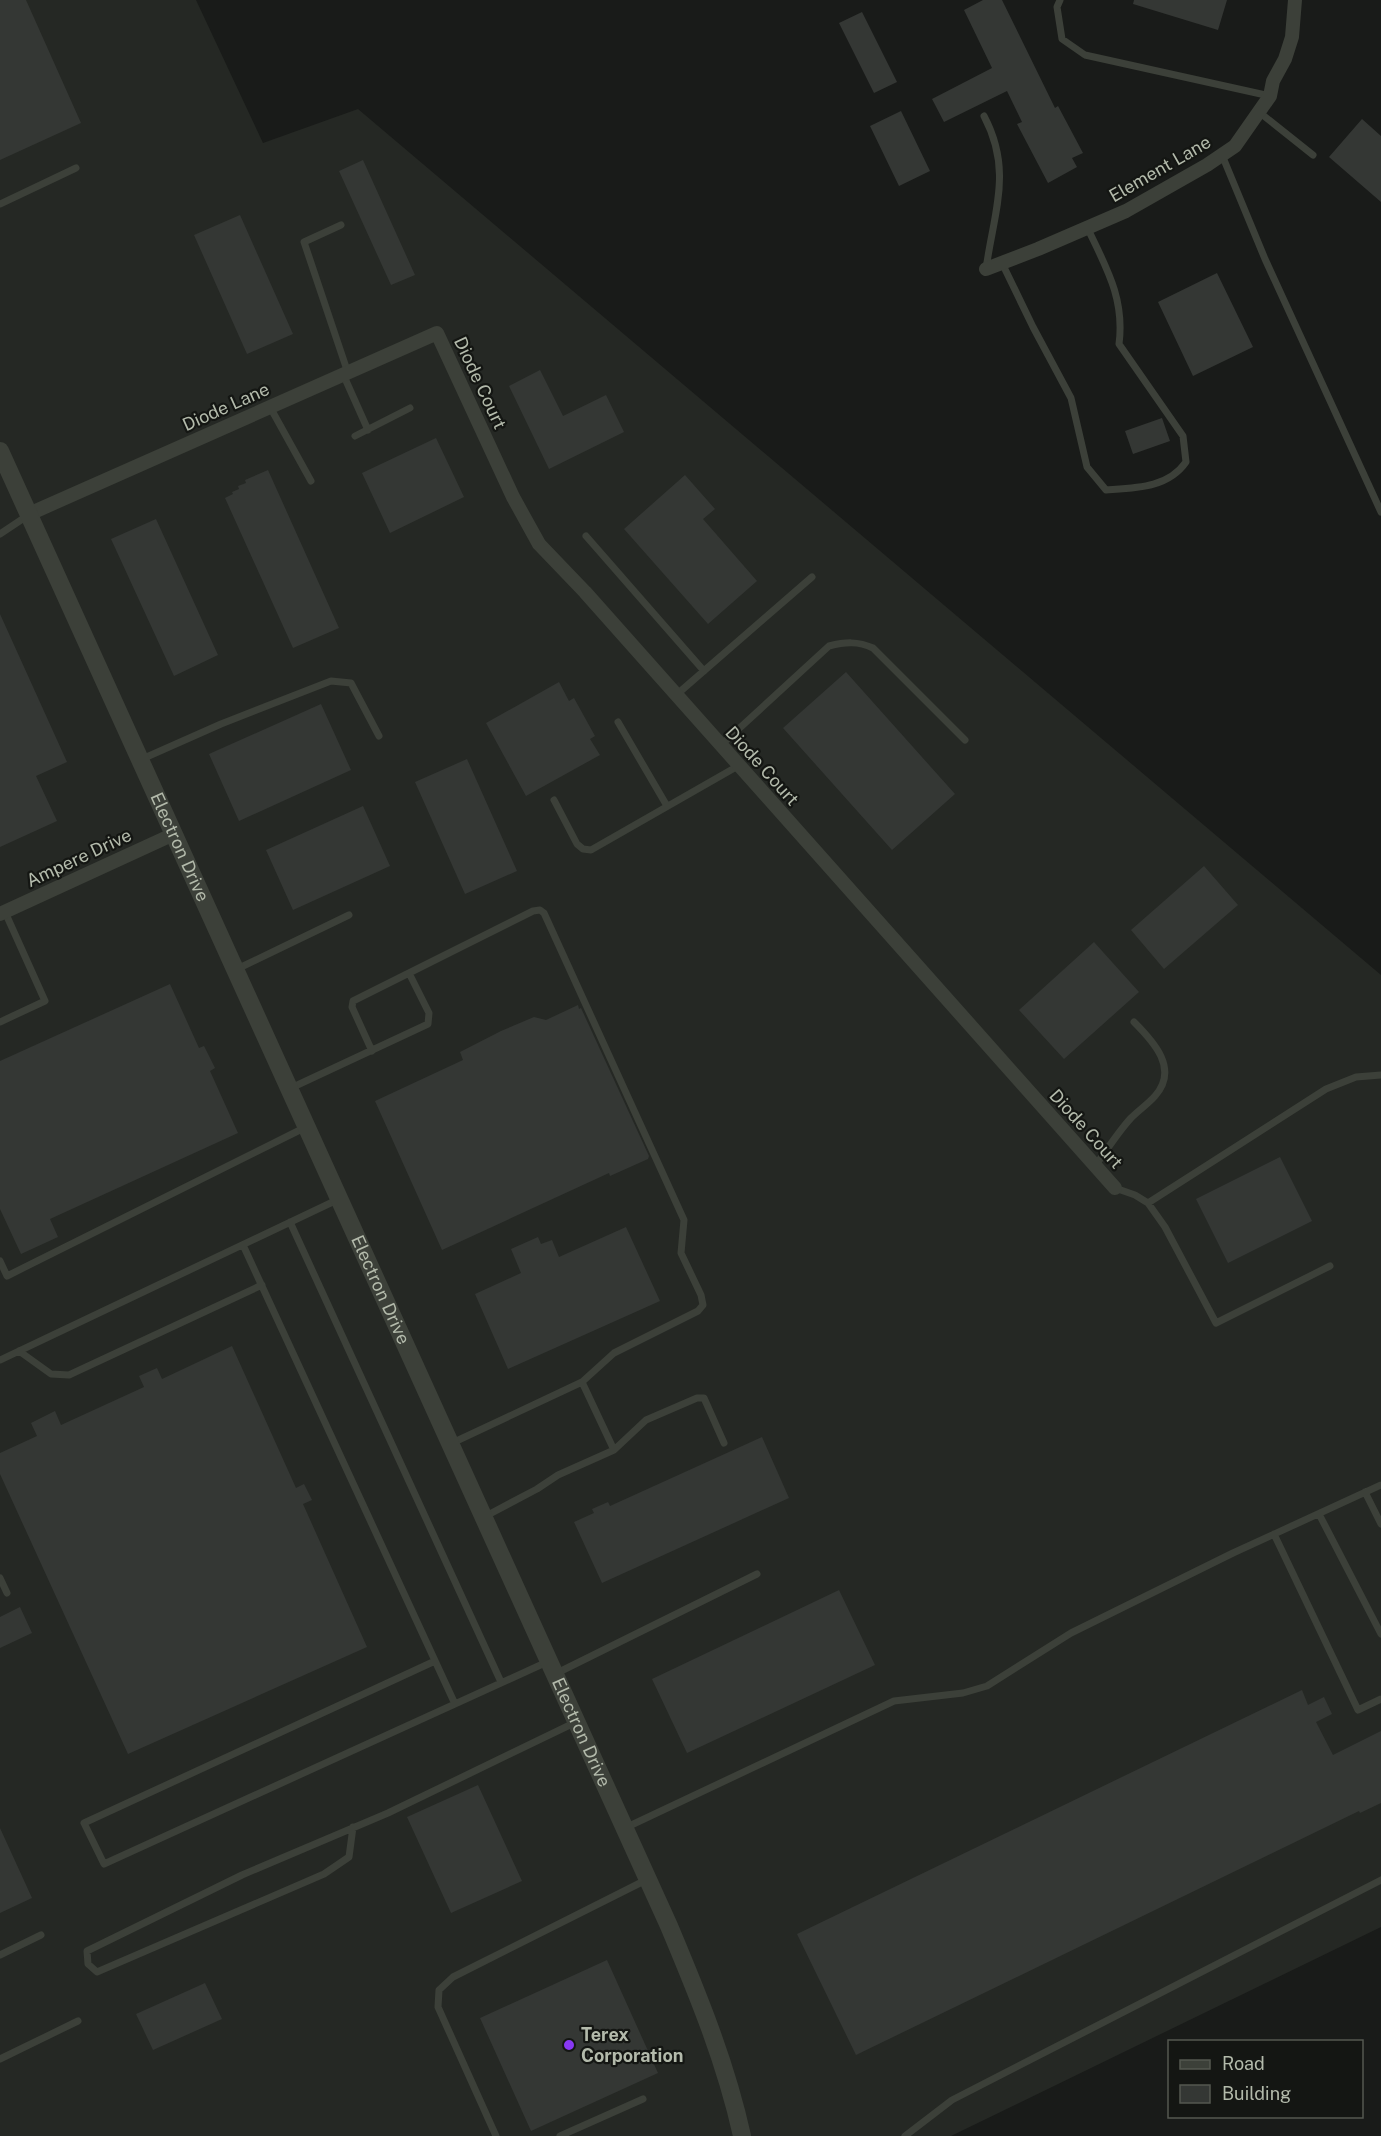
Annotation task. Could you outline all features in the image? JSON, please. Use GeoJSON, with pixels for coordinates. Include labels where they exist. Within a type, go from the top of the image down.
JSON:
{"type":"FeatureCollection","features":[{"type":"Feature","properties":{"kind":"street","name":"Element Lane"},"geometry":{"type":"LineString","coordinates":[[986,269],[1126,211],[1207,165],[1234,146],[1270,96],[1273,81],[1285,59],[1292,37],[1295,0]]}},
{"type":"Feature","properties":{"kind":"street","name":"Diode Lane"},"geometry":{"type":"LineString","coordinates":[[29,514],[437,333]]}},
{"type":"Feature","properties":{"kind":"street","name":"Diode Court"},"geometry":{"type":"LineString","coordinates":[[437,333],[513,497],[539,544],[585,592],[675,696],[1115,1188]]}},
{"type":"Feature","properties":{"kind":"street","name":"Electron Drive"},"geometry":{"type":"LineString","coordinates":[[0,450],[648,1879],[710,2026],[734,2097],[742,2136]]}},
{"type":"Feature","properties":{"kind":"street","name":"Ampere Drive"},"geometry":{"type":"LineString","coordinates":[[2,913],[174,834]]}},
{"type":"Feature","properties":{"kind":"lane"},"geometry":{"type":"LineString","coordinates":[[1060,0],[1057,8],[1062,39],[1085,55],[1270,96]]}},
{"type":"Feature","properties":{"kind":"lane"},"geometry":{"type":"LineString","coordinates":[[1259,112],[1313,155]]}},
{"type":"Feature","properties":{"kind":"lane"},"geometry":{"type":"LineString","coordinates":[[984,116],[992,131],[1000,163],[998,196],[986,269]]}},
{"type":"Feature","properties":{"kind":"lane"},"geometry":{"type":"LineString","coordinates":[[1222,155],[1265,259],[1381,512]]}},
{"type":"Feature","properties":{"kind":"lane"},"geometry":{"type":"LineString","coordinates":[[0,204],[76,168]]}},
{"type":"Feature","properties":{"kind":"lane"},"geometry":{"type":"LineString","coordinates":[[340,225],[304,242],[346,374],[368,430]]}},
{"type":"Feature","properties":{"kind":"lane"},"geometry":{"type":"LineString","coordinates":[[1002,263],[1071,398],[1087,467],[1106,490],[1132,489],[1168,480],[1178,473],[1186,462],[1183,436],[1119,344],[1122,323],[1116,292],[1087,227]]}},
{"type":"Feature","properties":{"kind":"lane"},"geometry":{"type":"LineString","coordinates":[[270,407],[311,481]]}},
{"type":"Feature","properties":{"kind":"lane"},"geometry":{"type":"LineString","coordinates":[[355,436],[410,408]]}},
{"type":"Feature","properties":{"kind":"lane"},"geometry":{"type":"LineString","coordinates":[[0,534],[29,514]]}},
{"type":"Feature","properties":{"kind":"lane"},"geometry":{"type":"LineString","coordinates":[[586,536],[704,671]]}},
{"type":"Feature","properties":{"kind":"lane"},"geometry":{"type":"LineString","coordinates":[[675,696],[812,577]]}},
{"type":"Feature","properties":{"kind":"lane"},"geometry":{"type":"LineString","coordinates":[[720,746],[829,646],[850,642],[862,643],[873,648],[965,740]]}},
{"type":"Feature","properties":{"kind":"lane"},"geometry":{"type":"LineString","coordinates":[[140,760],[221,724],[331,681],[351,683],[379,736]]}},
{"type":"Feature","properties":{"kind":"lane"},"geometry":{"type":"LineString","coordinates":[[618,722],[667,806]]}},
{"type":"Feature","properties":{"kind":"lane"},"geometry":{"type":"LineString","coordinates":[[554,800],[577,844],[583,849],[591,849],[738,766]]}},
{"type":"Feature","properties":{"kind":"lane"},"geometry":{"type":"LineString","coordinates":[[372,1051],[351,1003],[533,910],[540,910],[544,913],[684,1220],[681,1253],[701,1295],[703,1305],[698,1311],[614,1353],[582,1382],[450,1444]]}},
{"type":"Feature","properties":{"kind":"lane"},"geometry":{"type":"LineString","coordinates":[[0,1022],[45,1001],[2,913]]}},
{"type":"Feature","properties":{"kind":"lane"},"geometry":{"type":"LineString","coordinates":[[235,970],[349,915]]}},
{"type":"Feature","properties":{"kind":"lane"},"geometry":{"type":"LineString","coordinates":[[289,1089],[428,1024],[429,1013],[409,973]]}},
{"type":"Feature","properties":{"kind":"lane"},"geometry":{"type":"LineString","coordinates":[[1095,1166],[1130,1119],[1155,1097],[1163,1086],[1166,1073],[1164,1059],[1134,1022]]}},
{"type":"Feature","properties":{"kind":"lane"},"geometry":{"type":"LineString","coordinates":[[1148,1203],[1326,1089],[1356,1077],[1381,1075]]}},
{"type":"Feature","properties":{"kind":"lane"},"geometry":{"type":"LineString","coordinates":[[0,1261],[7,1276],[306,1127]]}},
{"type":"Feature","properties":{"kind":"lane"},"geometry":{"type":"LineString","coordinates":[[1115,1188],[1135,1195],[1148,1203],[1165,1227],[1216,1323],[1330,1266]]}},
{"type":"Feature","properties":{"kind":"lane"},"geometry":{"type":"LineString","coordinates":[[0,1360],[339,1199]]}},
{"type":"Feature","properties":{"kind":"lane"},"geometry":{"type":"LineString","coordinates":[[290,1222],[501,1682]]}},
{"type":"Feature","properties":{"kind":"lane"},"geometry":{"type":"LineString","coordinates":[[243,1245],[455,1704]]}},
{"type":"Feature","properties":{"kind":"lane"},"geometry":{"type":"LineString","coordinates":[[19,1351],[51,1374],[69,1376],[262,1285]]}},
{"type":"Feature","properties":{"kind":"lane"},"geometry":{"type":"LineString","coordinates":[[582,1382],[614,1450]]}},
{"type":"Feature","properties":{"kind":"lane"},"geometry":{"type":"LineString","coordinates":[[484,1517],[537,1489],[558,1475],[614,1450],[646,1420],[697,1398],[704,1398],[724,1443]]}},
{"type":"Feature","properties":{"kind":"lane"},"geometry":{"type":"LineString","coordinates":[[625,1828],[894,1701],[963,1693],[987,1686],[1071,1633],[1274,1534],[1381,1485]]}},
{"type":"Feature","properties":{"kind":"lane"},"geometry":{"type":"LineString","coordinates":[[1365,1492],[1381,1524]]}},
{"type":"Feature","properties":{"kind":"lane"},"geometry":{"type":"LineString","coordinates":[[1319,1514],[1381,1634]]}},
{"type":"Feature","properties":{"kind":"lane"},"geometry":{"type":"LineString","coordinates":[[1274,1534],[1358,1710],[1381,1699]]}},
{"type":"Feature","properties":{"kind":"lane"},"geometry":{"type":"LineString","coordinates":[[435,1661],[84,1823],[104,1864],[501,1682],[552,1667],[757,1574]]}},
{"type":"Feature","properties":{"kind":"lane"},"geometry":{"type":"LineString","coordinates":[[0,1578],[7,1593]]}},
{"type":"Feature","properties":{"kind":"lane"},"geometry":{"type":"LineString","coordinates":[[353,1827],[349,1857],[324,1874],[97,1972],[88,1964],[87,1951],[242,1875],[353,1827],[388,1813],[577,1722]]}},
{"type":"Feature","properties":{"kind":"lane"},"geometry":{"type":"LineString","coordinates":[[496,2136],[438,2007],[439,1990],[453,1977],[648,1879]]}},
{"type":"Feature","properties":{"kind":"lane"},"geometry":{"type":"LineString","coordinates":[[905,2136],[952,2100],[1381,1880]]}},
{"type":"Feature","properties":{"kind":"lane"},"geometry":{"type":"LineString","coordinates":[[0,1954],[42,1935]]}},
{"type":"Feature","properties":{"kind":"lane"},"geometry":{"type":"LineString","coordinates":[[0,2059],[78,2021]]}},
{"type":"Feature","properties":{"kind":"lane"},"geometry":{"type":"LineString","coordinates":[[560,2136],[643,2098]]}},
{"type":"Feature","properties":{"kind":"shaded area"},"geometry":{"type":"Polygon","coordinates":[[[0,0],[196,0],[263,143],[358,109],[1381,975],[1381,1927],[951,2136],[0,2136],[0,0]]]}},
{"type":"Feature","properties":{"kind":"building"},"geometry":{"type":"Polygon","coordinates":[[[0,0],[26,0],[81,123],[0,160],[0,0]]]}},
{"type":"Feature","properties":{"kind":"building"},"geometry":{"type":"Polygon","coordinates":[[[983,0],[1002,0],[1055,108],[1058,106],[1083,153],[1072,158],[1077,167],[1048,183],[1017,124],[1022,122],[1007,91],[944,122],[932,99],[992,68],[964,10],[983,0]]]}},
{"type":"Feature","properties":{"kind":"building"},"geometry":{"type":"Polygon","coordinates":[[[1134,0],[1227,0],[1218,30],[1133,4],[1134,0]]]}},
{"type":"Feature","properties":{"kind":"building"},"geometry":{"type":"Polygon","coordinates":[[[862,12],[897,82],[874,93],[839,23],[862,12]]]}},
{"type":"Feature","properties":{"kind":"building"},"geometry":{"type":"Polygon","coordinates":[[[901,111],[930,171],[899,186],[870,126],[901,111]]]}},
{"type":"Feature","properties":{"kind":"building"},"geometry":{"type":"Polygon","coordinates":[[[1362,119],[1381,136],[1381,202],[1329,157],[1362,119]]]}},
{"type":"Feature","properties":{"kind":"building"},"geometry":{"type":"Polygon","coordinates":[[[363,160],[415,275],[391,285],[339,171],[363,160]]]}},
{"type":"Feature","properties":{"kind":"building"},"geometry":{"type":"Polygon","coordinates":[[[240,215],[293,334],[247,354],[194,235],[240,215]]]}},
{"type":"Feature","properties":{"kind":"building"},"geometry":{"type":"Polygon","coordinates":[[[1217,273],[1253,347],[1193,376],[1158,302],[1217,273]]]}},
{"type":"Feature","properties":{"kind":"building"},"geometry":{"type":"Polygon","coordinates":[[[540,370],[563,416],[606,395],[624,432],[549,469],[509,386],[540,370]]]}},
{"type":"Feature","properties":{"kind":"building"},"geometry":{"type":"Polygon","coordinates":[[[1162,418],[1170,441],[1133,454],[1125,431],[1162,418]]]}},
{"type":"Feature","properties":{"kind":"building"},"geometry":{"type":"Polygon","coordinates":[[[436,438],[464,497],[390,533],[362,473],[436,438]]]}},
{"type":"Feature","properties":{"kind":"building"},"geometry":{"type":"Polygon","coordinates":[[[268,470],[339,628],[293,648],[225,498],[239,489],[238,486],[246,483],[245,480],[268,470]]]}},
{"type":"Feature","properties":{"kind":"building"},"geometry":{"type":"Polygon","coordinates":[[[685,475],[715,509],[703,519],[757,581],[708,624],[624,529],[685,475]]]}},
{"type":"Feature","properties":{"kind":"building"},"geometry":{"type":"Polygon","coordinates":[[[156,519],[218,655],[174,676],[111,539],[156,519]]]}},
{"type":"Feature","properties":{"kind":"building"},"geometry":{"type":"Polygon","coordinates":[[[0,614],[67,762],[36,776],[57,821],[0,847],[0,614]]]}},
{"type":"Feature","properties":{"kind":"building"},"geometry":{"type":"Polygon","coordinates":[[[846,672],[955,794],[892,850],[783,728],[846,672]]]}},
{"type":"Feature","properties":{"kind":"building"},"geometry":{"type":"Polygon","coordinates":[[[559,682],[569,701],[574,698],[595,736],[590,739],[600,755],[526,796],[486,723],[559,682]]]}},
{"type":"Feature","properties":{"kind":"building"},"geometry":{"type":"Polygon","coordinates":[[[321,704],[351,770],[239,821],[209,754],[321,704]]]}},
{"type":"Feature","properties":{"kind":"building"},"geometry":{"type":"Polygon","coordinates":[[[467,759],[517,871],[465,894],[415,782],[467,759]]]}},
{"type":"Feature","properties":{"kind":"building"},"geometry":{"type":"Polygon","coordinates":[[[363,806],[390,866],[293,910],[266,850],[363,806]]]}},
{"type":"Feature","properties":{"kind":"building"},"geometry":{"type":"Polygon","coordinates":[[[1204,866],[1238,905],[1164,969],[1131,930],[1204,866]]]}},
{"type":"Feature","properties":{"kind":"building"},"geometry":{"type":"Polygon","coordinates":[[[1094,942],[1139,992],[1064,1059],[1019,1010],[1094,942]]]}},
{"type":"Feature","properties":{"kind":"building"},"geometry":{"type":"Polygon","coordinates":[[[170,984],[199,1048],[204,1046],[215,1068],[210,1071],[238,1133],[50,1219],[58,1237],[21,1254],[0,1209],[0,1061],[170,984]]]}},
{"type":"Feature","properties":{"kind":"building"},"geometry":{"type":"Polygon","coordinates":[[[578,1005],[649,1156],[648,1159],[610,1176],[609,1173],[442,1250],[375,1101],[463,1060],[460,1052],[501,1031],[534,1017],[546,1020],[578,1005]]]}},
{"type":"Feature","properties":{"kind":"building"},"geometry":{"type":"Polygon","coordinates":[[[1280,1157],[1312,1221],[1228,1263],[1196,1199],[1280,1157]]]}},
{"type":"Feature","properties":{"kind":"building"},"geometry":{"type":"Polygon","coordinates":[[[626,1227],[660,1301],[508,1369],[475,1294],[521,1273],[511,1249],[538,1237],[541,1244],[552,1240],[559,1257],[626,1227]]]}},
{"type":"Feature","properties":{"kind":"building"},"geometry":{"type":"Polygon","coordinates":[[[232,1346],[296,1488],[304,1484],[312,1500],[303,1504],[367,1647],[128,1754],[0,1474],[0,1453],[37,1436],[31,1423],[55,1411],[61,1425],[144,1387],[139,1376],[157,1368],[162,1379],[232,1346]]]}},
{"type":"Feature","properties":{"kind":"building"},"geometry":{"type":"Polygon","coordinates":[[[762,1437],[789,1498],[602,1583],[574,1522],[594,1513],[592,1509],[608,1502],[610,1506],[762,1437]]]}},
{"type":"Feature","properties":{"kind":"building"},"geometry":{"type":"Polygon","coordinates":[[[839,1590],[875,1665],[687,1753],[652,1679],[839,1590]]]}},
{"type":"Feature","properties":{"kind":"building"},"geometry":{"type":"Polygon","coordinates":[[[20,1607],[32,1633],[0,1648],[0,1617],[20,1607]]]}},
{"type":"Feature","properties":{"kind":"building"},"geometry":{"type":"Polygon","coordinates":[[[1302,1690],[1308,1705],[1324,1697],[1332,1714],[1316,1722],[1333,1755],[1381,1731],[1381,1803],[1360,1813],[1359,1811],[856,2055],[797,1934],[1302,1690]]]}},
{"type":"Feature","properties":{"kind":"building"},"geometry":{"type":"Polygon","coordinates":[[[478,1785],[522,1881],[451,1913],[407,1817],[478,1785]]]}},
{"type":"Feature","properties":{"kind":"building"},"geometry":{"type":"Polygon","coordinates":[[[0,1828],[32,1898],[0,1913],[0,1828]]]}},
{"type":"Feature","properties":{"kind":"building","name":"Terex Corporation"},"geometry":{"type":"Polygon","coordinates":[[[607,1960],[658,2073],[531,2131],[480,2018],[607,1960]]]}},
{"type":"Feature","properties":{"kind":"building"},"geometry":{"type":"Polygon","coordinates":[[[205,1983],[222,2019],[153,2050],[136,2014],[205,1983]]]}},
{"type":"Feature","properties":{"kind":"place","name":"Terex Corporation"},"geometry":{"type":"Point","coordinates":[569,2045]}}]}
